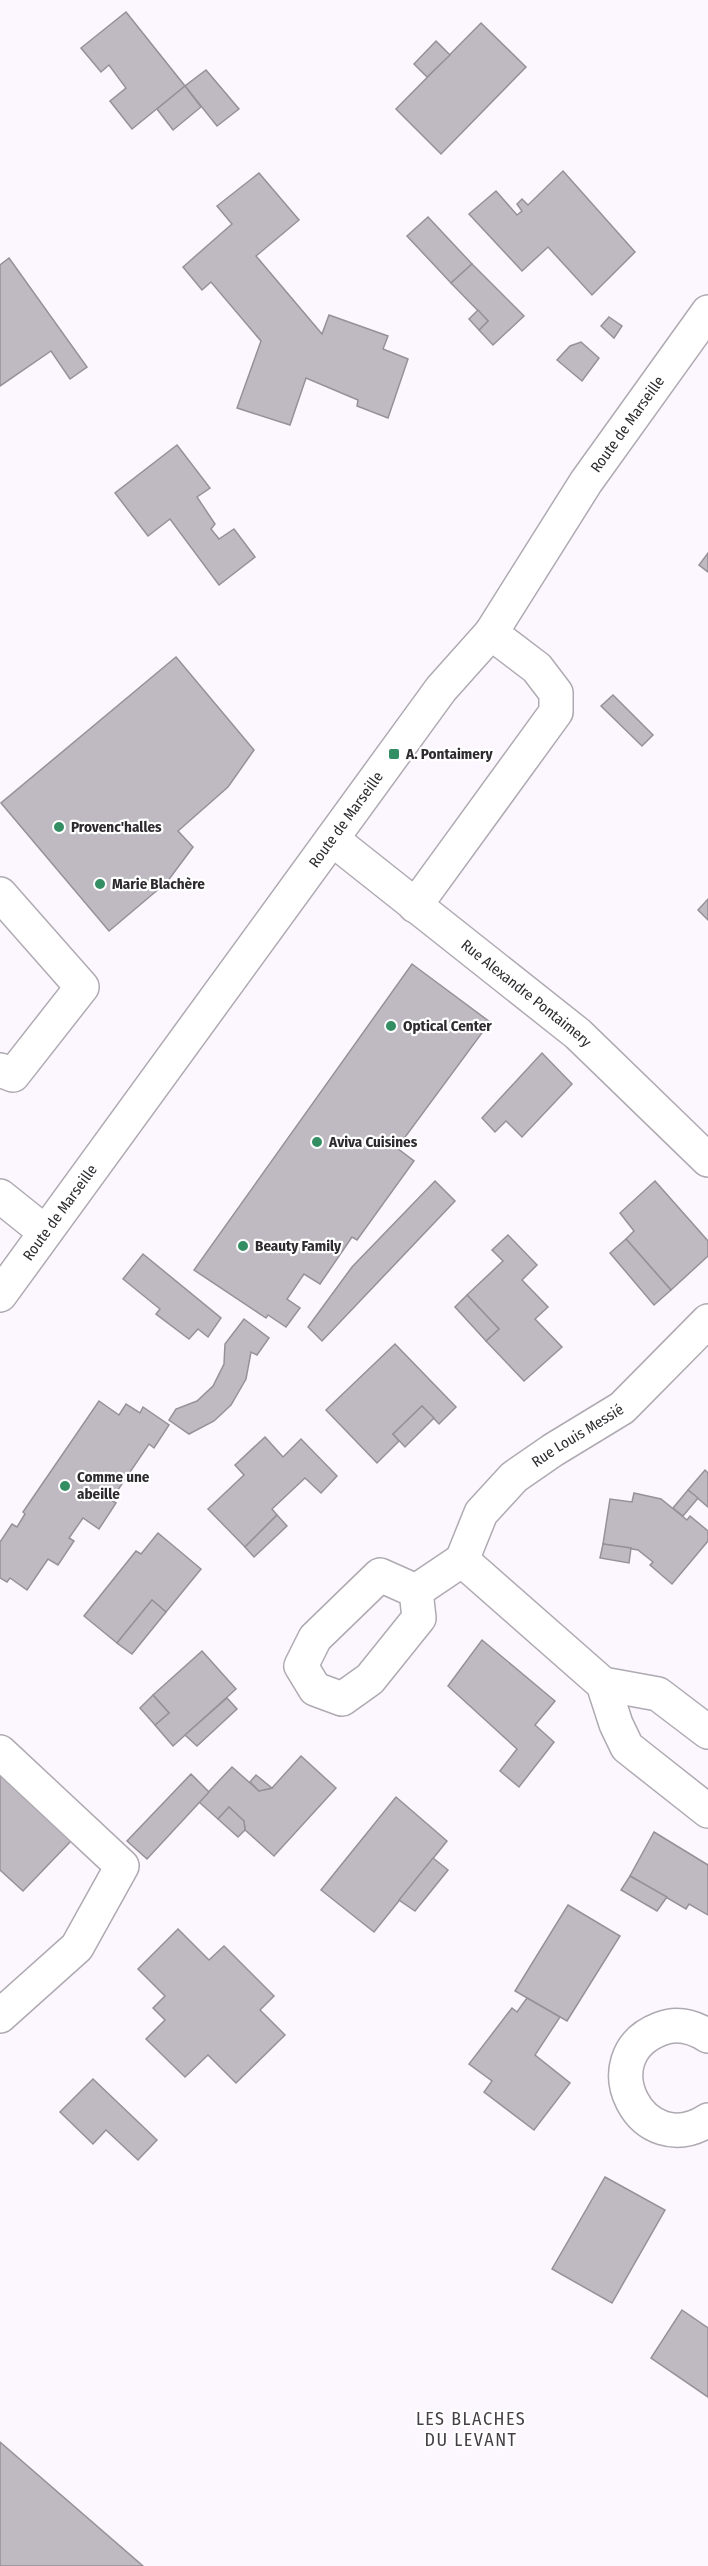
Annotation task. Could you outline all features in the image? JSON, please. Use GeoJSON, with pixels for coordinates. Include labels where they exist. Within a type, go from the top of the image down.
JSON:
{"type":"FeatureCollection","features":[{"type":"Feature","properties":{"kind":"street","name":"Route de Marseille"},"geometry":{"type":"LineString","coordinates":[[0,1295],[441,689],[491,633],[586,482],[708,312]]}},
{"type":"Feature","properties":{"kind":"street"},"geometry":{"type":"LineString","coordinates":[[415,906],[556,712],[556,693],[537,668],[491,633]]}},
{"type":"Feature","properties":{"kind":"street","name":"Rue Alexandre Pontaimery"},"geometry":{"type":"LineString","coordinates":[[332,839],[578,1034],[708,1160]]}},
{"type":"Feature","properties":{"kind":"street"},"geometry":{"type":"LineString","coordinates":[[0,894],[82,987],[13,1075],[0,1070]]}},
{"type":"Feature","properties":{"kind":"street"},"geometry":{"type":"LineString","coordinates":[[0,1196],[45,1232]]}},
{"type":"Feature","properties":{"kind":"street","name":"Rue Louis Messié"},"geometry":{"type":"LineString","coordinates":[[462,1560],[481,1513],[514,1477],[622,1408],[708,1321]]}},
{"type":"Feature","properties":{"kind":"street"},"geometry":{"type":"LineString","coordinates":[[416,1591],[462,1560],[603,1684],[616,1724],[627,1747],[708,1811]]}},
{"type":"Feature","properties":{"kind":"street"},"geometry":{"type":"LineString","coordinates":[[603,1684],[658,1694],[708,1732]]}},
{"type":"Feature","properties":{"kind":"street"},"geometry":{"type":"LineString","coordinates":[[0,1752],[122,1866],[77,1947],[0,2016]]}},
{"type":"Feature","properties":{"kind":"street"},"geometry":{"type":"LineString","coordinates":[[708,2036],[684,2026],[667,2026],[650,2032],[637,2043],[628,2058],[625,2075],[627,2092],[635,2108],[647,2121],[663,2129],[681,2131],[698,2127],[708,2120]]}},
{"type":"Feature","properties":{"kind":"building"},"geometry":{"type":"Polygon","coordinates":[[[126,12],[185,86],[132,129],[110,101],[126,88],[109,65],[101,72],[81,48],[126,12]]]}},
{"type":"Feature","properties":{"kind":"building"},"geometry":{"type":"Polygon","coordinates":[[[481,23],[526,67],[441,154],[396,109],[481,23]]]}},
{"type":"Feature","properties":{"kind":"building"},"geometry":{"type":"Polygon","coordinates":[[[436,41],[450,55],[427,77],[414,64],[436,41]]]}},
{"type":"Feature","properties":{"kind":"building"},"geometry":{"type":"Polygon","coordinates":[[[206,70],[239,109],[217,126],[185,86],[206,70]]]}},
{"type":"Feature","properties":{"kind":"building"},"geometry":{"type":"Polygon","coordinates":[[[185,86],[201,107],[173,130],[157,109],[185,86]]]}},
{"type":"Feature","properties":{"kind":"building"},"geometry":{"type":"Polygon","coordinates":[[[563,171],[635,252],[592,295],[548,247],[522,271],[469,214],[496,191],[517,215],[522,211],[517,204],[522,199],[528,205],[563,171]]]}},
{"type":"Feature","properties":{"kind":"building"},"geometry":{"type":"Polygon","coordinates":[[[259,173],[299,220],[256,256],[322,334],[329,315],[388,336],[383,349],[408,359],[388,418],[357,406],[358,400],[306,378],[290,425],[237,408],[261,341],[211,282],[202,290],[183,267],[232,224],[217,206],[259,173]]]}},
{"type":"Feature","properties":{"kind":"building"},"geometry":{"type":"Polygon","coordinates":[[[428,217],[472,264],[451,283],[407,236],[428,217]]]}},
{"type":"Feature","properties":{"kind":"building"},"geometry":{"type":"Polygon","coordinates":[[[9,258],[87,367],[70,379],[51,351],[0,386],[0,265],[9,258]]]}},
{"type":"Feature","properties":{"kind":"building"},"geometry":{"type":"Polygon","coordinates":[[[472,264],[524,316],[493,345],[479,330],[488,321],[451,283],[472,264]]]}},
{"type":"Feature","properties":{"kind":"building"},"geometry":{"type":"Polygon","coordinates":[[[478,310],[488,321],[479,330],[469,319],[478,310]]]}},
{"type":"Feature","properties":{"kind":"building"},"geometry":{"type":"Polygon","coordinates":[[[609,317],[622,326],[614,338],[601,326],[609,317]]]}},
{"type":"Feature","properties":{"kind":"building"},"geometry":{"type":"Polygon","coordinates":[[[581,342],[599,358],[582,381],[557,360],[570,346],[581,342]]]}},
{"type":"Feature","properties":{"kind":"building"},"geometry":{"type":"Polygon","coordinates":[[[177,445],[210,488],[197,497],[215,524],[211,529],[219,539],[234,529],[255,557],[219,585],[170,519],[148,536],[115,493],[177,445]]]}},
{"type":"Feature","properties":{"kind":"building"},"geometry":{"type":"Polygon","coordinates":[[[708,553],[708,572],[699,565],[708,553]]]}},
{"type":"Feature","properties":{"kind":"building"},"geometry":{"type":"Polygon","coordinates":[[[176,657],[254,750],[228,787],[178,831],[193,847],[167,882],[109,931],[1,803],[176,657]]]}},
{"type":"Feature","properties":{"kind":"building"},"geometry":{"type":"Polygon","coordinates":[[[613,695],[653,735],[642,746],[601,706],[613,695]]]}},
{"type":"Feature","properties":{"kind":"building"},"geometry":{"type":"Polygon","coordinates":[[[708,899],[708,920],[698,910],[708,899]]]}},
{"type":"Feature","properties":{"kind":"building"},"geometry":{"type":"Polygon","coordinates":[[[412,964],[490,1022],[397,1148],[414,1161],[357,1240],[352,1237],[320,1284],[304,1274],[287,1299],[300,1308],[286,1327],[268,1315],[266,1318],[194,1270],[412,964]]]}},
{"type":"Feature","properties":{"kind":"building"},"geometry":{"type":"Polygon","coordinates":[[[542,1053],[572,1084],[522,1137],[506,1121],[495,1132],[482,1118],[542,1053]]]}},
{"type":"Feature","properties":{"kind":"building"},"geometry":{"type":"Polygon","coordinates":[[[435,1181],[455,1201],[322,1341],[308,1327],[352,1267],[435,1181]]]}},
{"type":"Feature","properties":{"kind":"building"},"geometry":{"type":"Polygon","coordinates":[[[655,1181],[708,1241],[708,1256],[671,1290],[626,1239],[634,1231],[620,1213],[655,1181]]]}},
{"type":"Feature","properties":{"kind":"building"},"geometry":{"type":"Polygon","coordinates":[[[508,1235],[537,1265],[522,1280],[548,1307],[535,1319],[562,1347],[524,1381],[486,1341],[499,1329],[467,1295],[503,1261],[492,1250],[508,1235]]]}},
{"type":"Feature","properties":{"kind":"building"},"geometry":{"type":"Polygon","coordinates":[[[626,1239],[671,1290],[654,1305],[610,1253],[626,1239]]]}},
{"type":"Feature","properties":{"kind":"building"},"geometry":{"type":"Polygon","coordinates":[[[143,1254],[221,1318],[208,1337],[198,1329],[189,1339],[156,1314],[160,1309],[123,1279],[143,1254]]]}},
{"type":"Feature","properties":{"kind":"building"},"geometry":{"type":"Polygon","coordinates":[[[467,1295],[499,1329],[486,1341],[455,1307],[467,1295]]]}},
{"type":"Feature","properties":{"kind":"building"},"geometry":{"type":"Polygon","coordinates":[[[244,1319],[269,1338],[257,1355],[251,1352],[246,1379],[231,1405],[214,1421],[189,1434],[169,1420],[176,1409],[197,1401],[213,1386],[224,1364],[225,1344],[244,1319]]]}},
{"type":"Feature","properties":{"kind":"building"},"geometry":{"type":"Polygon","coordinates":[[[395,1344],[456,1407],[439,1424],[422,1406],[393,1434],[399,1441],[377,1463],[326,1410],[395,1344]]]}},
{"type":"Feature","properties":{"kind":"building"},"geometry":{"type":"Polygon","coordinates":[[[99,1401],[119,1415],[126,1404],[140,1413],[143,1407],[169,1425],[154,1448],[149,1444],[111,1500],[116,1503],[99,1529],[83,1518],[69,1538],[74,1541],[58,1565],[48,1559],[27,1590],[10,1578],[7,1582],[0,1578],[0,1542],[12,1524],[17,1527],[25,1514],[23,1512],[99,1401]]]}},
{"type":"Feature","properties":{"kind":"building"},"geometry":{"type":"Polygon","coordinates":[[[422,1406],[434,1418],[405,1447],[393,1434],[422,1406]]]}},
{"type":"Feature","properties":{"kind":"building"},"geometry":{"type":"Polygon","coordinates":[[[265,1437],[283,1457],[301,1439],[337,1476],[321,1493],[305,1478],[272,1509],[277,1515],[245,1547],[208,1509],[244,1475],[235,1465],[265,1437]]]}},
{"type":"Feature","properties":{"kind":"building"},"geometry":{"type":"Polygon","coordinates":[[[705,1470],[708,1473],[708,1507],[688,1490],[705,1470]]]}},
{"type":"Feature","properties":{"kind":"building"},"geometry":{"type":"Polygon","coordinates":[[[688,1490],[698,1498],[683,1516],[673,1508],[688,1490]]]}},
{"type":"Feature","properties":{"kind":"building"},"geometry":{"type":"Polygon","coordinates":[[[634,1493],[661,1499],[687,1520],[690,1516],[708,1531],[708,1541],[672,1584],[650,1565],[653,1562],[638,1550],[603,1544],[610,1499],[632,1502],[634,1493]]]}},
{"type":"Feature","properties":{"kind":"building"},"geometry":{"type":"Polygon","coordinates":[[[277,1515],[287,1526],[254,1557],[245,1547],[277,1515]]]}},
{"type":"Feature","properties":{"kind":"building"},"geometry":{"type":"Polygon","coordinates":[[[158,1533],[201,1569],[166,1612],[152,1600],[117,1643],[84,1616],[136,1551],[141,1554],[158,1533]]]}},
{"type":"Feature","properties":{"kind":"building"},"geometry":{"type":"Polygon","coordinates":[[[603,1544],[631,1548],[629,1563],[600,1558],[603,1544]]]}},
{"type":"Feature","properties":{"kind":"building"},"geometry":{"type":"Polygon","coordinates":[[[152,1600],[166,1612],[132,1654],[117,1643],[152,1600]]]}},
{"type":"Feature","properties":{"kind":"building"},"geometry":{"type":"Polygon","coordinates":[[[482,1640],[555,1701],[535,1725],[554,1742],[519,1787],[500,1771],[517,1749],[448,1686],[482,1640]]]}},
{"type":"Feature","properties":{"kind":"building"},"geometry":{"type":"Polygon","coordinates":[[[202,1651],[236,1689],[173,1746],[155,1725],[169,1713],[153,1695],[202,1651]]]}},
{"type":"Feature","properties":{"kind":"building"},"geometry":{"type":"Polygon","coordinates":[[[153,1695],[169,1713],[155,1725],[140,1708],[153,1695]]]}},
{"type":"Feature","properties":{"kind":"building"},"geometry":{"type":"Polygon","coordinates":[[[227,1698],[237,1709],[197,1746],[185,1735],[227,1698]]]}},
{"type":"Feature","properties":{"kind":"building"},"geometry":{"type":"Polygon","coordinates":[[[301,1756],[336,1788],[274,1856],[245,1830],[244,1821],[229,1807],[218,1819],[199,1802],[232,1767],[259,1791],[272,1788],[301,1756]]]}},
{"type":"Feature","properties":{"kind":"building"},"geometry":{"type":"Polygon","coordinates":[[[0,1772],[71,1841],[23,1891],[0,1870],[0,1772]]]}},
{"type":"Feature","properties":{"kind":"building"},"geometry":{"type":"Polygon","coordinates":[[[191,1774],[209,1792],[147,1859],[127,1841],[191,1774]]]}},
{"type":"Feature","properties":{"kind":"building"},"geometry":{"type":"Polygon","coordinates":[[[256,1775],[272,1788],[259,1791],[250,1782],[256,1775]]]}},
{"type":"Feature","properties":{"kind":"building"},"geometry":{"type":"Polygon","coordinates":[[[396,1797],[447,1841],[374,1932],[321,1890],[396,1797]]]}},
{"type":"Feature","properties":{"kind":"building"},"geometry":{"type":"Polygon","coordinates":[[[229,1807],[244,1821],[245,1830],[238,1837],[218,1819],[229,1807]]]}},
{"type":"Feature","properties":{"kind":"building"},"geometry":{"type":"Polygon","coordinates":[[[654,1832],[708,1865],[708,1915],[689,1904],[686,1909],[630,1876],[654,1832]]]}},
{"type":"Feature","properties":{"kind":"building"},"geometry":{"type":"Polygon","coordinates":[[[433,1858],[448,1870],[415,1911],[399,1900],[433,1858]]]}},
{"type":"Feature","properties":{"kind":"building"},"geometry":{"type":"Polygon","coordinates":[[[630,1876],[667,1897],[657,1911],[621,1890],[630,1876]]]}},
{"type":"Feature","properties":{"kind":"building"},"geometry":{"type":"Polygon","coordinates":[[[568,1905],[620,1936],[567,2021],[515,1991],[568,1905]]]}},
{"type":"Feature","properties":{"kind":"building"},"geometry":{"type":"Polygon","coordinates":[[[178,1929],[209,1960],[224,1946],[274,1996],[260,2010],[285,2035],[236,2083],[208,2055],[185,2077],[146,2039],[165,2020],[153,2008],[165,1996],[138,1969],[178,1929]]]}},
{"type":"Feature","properties":{"kind":"building"},"geometry":{"type":"Polygon","coordinates":[[[527,1998],[560,2017],[535,2055],[570,2083],[534,2130],[484,2092],[492,2081],[469,2064],[512,2008],[517,2012],[527,1998]]]}},
{"type":"Feature","properties":{"kind":"building"},"geometry":{"type":"Polygon","coordinates":[[[93,2079],[157,2140],[138,2160],[106,2130],[93,2144],[60,2112],[93,2079]]]}},
{"type":"Feature","properties":{"kind":"building"},"geometry":{"type":"Polygon","coordinates":[[[605,2177],[665,2210],[612,2303],[552,2269],[605,2177]]]}},
{"type":"Feature","properties":{"kind":"building"},"geometry":{"type":"Polygon","coordinates":[[[682,2310],[708,2328],[708,2397],[651,2358],[682,2310]]]}},
{"type":"Feature","properties":{"kind":"building"},"geometry":{"type":"Polygon","coordinates":[[[0,2442],[143,2566],[0,2566],[0,2442]]]}},
{"type":"Feature","properties":{"kind":"place","name":"A. Pontaimery"},"geometry":{"type":"Point","coordinates":[394,754]}},
{"type":"Feature","properties":{"kind":"place","name":"Provenc'halles"},"geometry":{"type":"Point","coordinates":[59,827]}},
{"type":"Feature","properties":{"kind":"place","name":"Marie Blachère"},"geometry":{"type":"Point","coordinates":[100,884]}},
{"type":"Feature","properties":{"kind":"place","name":"Optical Center"},"geometry":{"type":"Point","coordinates":[391,1026]}},
{"type":"Feature","properties":{"kind":"place","name":"Aviva Cuisines"},"geometry":{"type":"Point","coordinates":[317,1142]}},
{"type":"Feature","properties":{"kind":"place","name":"Beauty Family"},"geometry":{"type":"Point","coordinates":[243,1246]}},
{"type":"Feature","properties":{"kind":"place","name":"Comme une abeille"},"geometry":{"type":"Point","coordinates":[65,1486]}},
{"type":"Feature","properties":{"kind":"district","name":"LES BLACHES DU LEVANT"},"geometry":{"type":"Point","coordinates":[471,2429]}}]}
